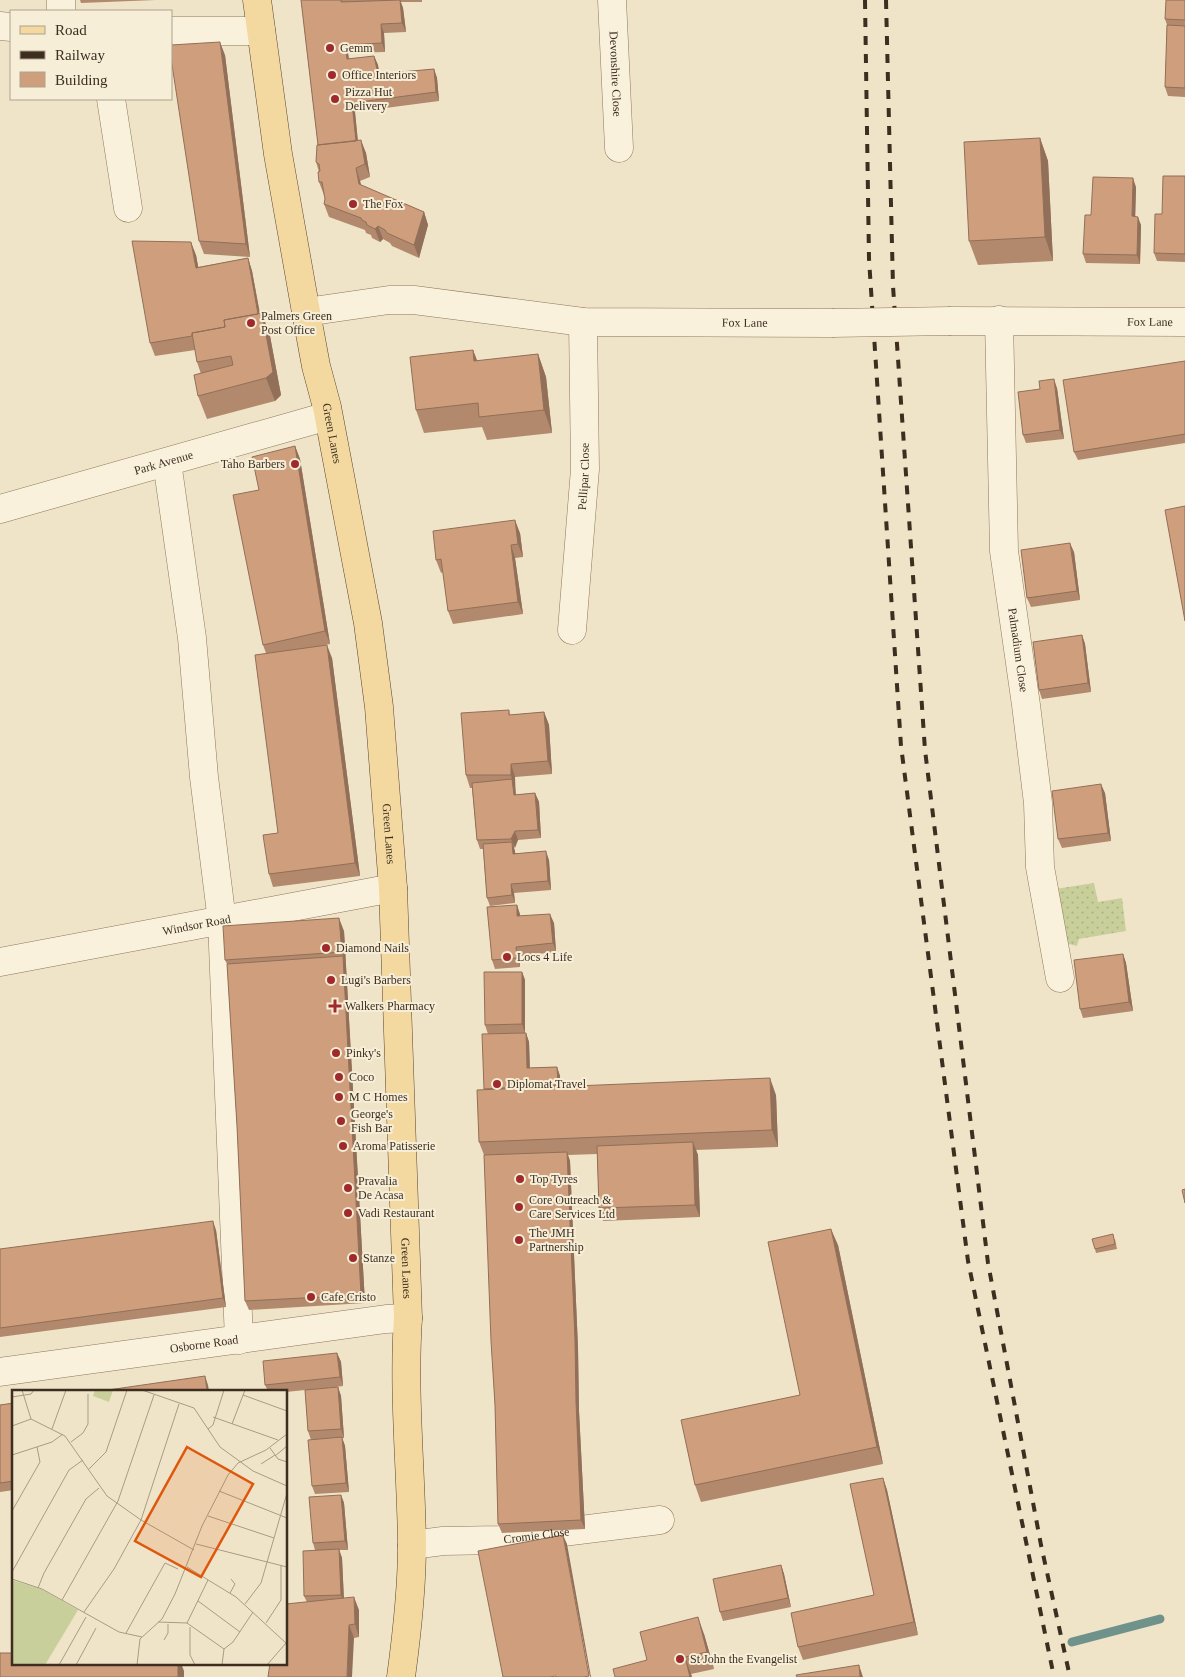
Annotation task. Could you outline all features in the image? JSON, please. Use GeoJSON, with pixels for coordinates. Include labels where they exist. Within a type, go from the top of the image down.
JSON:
{"type":"FeatureCollection","features":[{"type":"Feature","properties":{"kind":"main road","name":"Green Lanes"},"geometry":{"type":"LineString","coordinates":[[257,0],[278,154],[306,312],[328,416],[370,642],[379,707],[393,888],[408,1318],[406,1407],[412,1545],[409,1604],[401,1677]]}},
{"type":"Feature","properties":{"kind":"street","name":"Devonshire Close"},"geometry":{"type":"LineString","coordinates":[[612,0],[620,148]]}},
{"type":"Feature","properties":{"kind":"street"},"geometry":{"type":"LineString","coordinates":[[172,31],[260,31]]}},
{"type":"Feature","properties":{"kind":"street"},"geometry":{"type":"LineString","coordinates":[[111,100],[128,208]]}},
{"type":"Feature","properties":{"kind":"street","name":"Fox Lane"},"geometry":{"type":"LineString","coordinates":[[306,312],[389,300],[414,300],[583,322],[784,324],[999,320],[1185,322]]}},
{"type":"Feature","properties":{"kind":"street","name":"Palmadium Close"},"geometry":{"type":"LineString","coordinates":[[999,320],[1004,551],[1038,803],[1040,867],[1060,978]]}},
{"type":"Feature","properties":{"kind":"street","name":"Pellipar Close"},"geometry":{"type":"LineString","coordinates":[[572,630],[586,469],[583,322]]}},
{"type":"Feature","properties":{"kind":"street","name":"Park Avenue"},"geometry":{"type":"LineString","coordinates":[[0,509],[328,416]]}},
{"type":"Feature","properties":{"kind":"street"},"geometry":{"type":"LineString","coordinates":[[167,462],[192,638],[204,778],[222,921],[239,1340]]}},
{"type":"Feature","properties":{"kind":"street","name":"Windsor Road"},"geometry":{"type":"LineString","coordinates":[[0,962],[393,888]]}},
{"type":"Feature","properties":{"kind":"street","name":"Osborne Road"},"geometry":{"type":"LineString","coordinates":[[0,1372],[386,1319],[408,1318]]}},
{"type":"Feature","properties":{"kind":"street","name":"Cromie Close"},"geometry":{"type":"LineString","coordinates":[[412,1545],[500,1540],[660,1520]]}},
{"type":"Feature","properties":{"kind":"green space"},"geometry":{"type":"Polygon","coordinates":[[[1094,883],[1098,902],[1122,898],[1126,931],[1079,939],[1077,946],[1061,942],[1055,889],[1094,883]]]}},
{"type":"Feature","properties":{"kind":"building"},"geometry":{"type":"Polygon","coordinates":[[[301,0],[341,0],[341,2],[400,0],[402,23],[381,24],[382,43],[345,45],[347,59],[374,56],[378,74],[434,69],[436,92],[352,103],[356,141],[318,145],[301,0]]]}},
{"type":"Feature","properties":{"kind":"building"},"geometry":{"type":"Polygon","coordinates":[[[1166,0],[1185,0],[1185,20],[1165,19],[1166,0]]]}},
{"type":"Feature","properties":{"kind":"building"},"geometry":{"type":"Polygon","coordinates":[[[1167,25],[1185,26],[1185,88],[1165,87],[1167,25]]]}},
{"type":"Feature","properties":{"kind":"building"},"geometry":{"type":"Polygon","coordinates":[[[220,42],[246,244],[199,241],[172,65],[172,45],[220,42]]]}},
{"type":"Feature","properties":{"kind":"building"},"geometry":{"type":"Polygon","coordinates":[[[1040,138],[1045,237],[969,241],[964,142],[1040,138]]]}},
{"type":"Feature","properties":{"kind":"building","name":"The Fox"},"geometry":{"type":"Polygon","coordinates":[[[361,140],[365,164],[356,168],[359,184],[424,212],[414,245],[387,233],[378,226],[375,229],[367,225],[361,218],[324,204],[322,182],[319,182],[319,164],[316,162],[317,145],[361,140]]]}},
{"type":"Feature","properties":{"kind":"building"},"geometry":{"type":"Polygon","coordinates":[[[1163,176],[1185,176],[1185,254],[1154,253],[1155,214],[1162,214],[1163,176]]]}},
{"type":"Feature","properties":{"kind":"building"},"geometry":{"type":"Polygon","coordinates":[[[1093,177],[1133,178],[1132,216],[1138,217],[1137,255],[1083,254],[1085,215],[1091,215],[1093,177]]]}},
{"type":"Feature","properties":{"kind":"building"},"geometry":{"type":"Polygon","coordinates":[[[132,241],[191,242],[196,268],[248,258],[258,314],[224,320],[225,327],[192,333],[192,336],[150,343],[132,241]]]}},
{"type":"Feature","properties":{"kind":"building"},"geometry":{"type":"Polygon","coordinates":[[[262,313],[273,372],[266,378],[198,396],[194,375],[233,365],[231,356],[197,362],[192,333],[225,327],[224,320],[262,313]]]}},
{"type":"Feature","properties":{"kind":"building"},"geometry":{"type":"Polygon","coordinates":[[[473,350],[474,361],[538,354],[544,410],[479,417],[478,403],[416,410],[410,357],[473,350]]]}},
{"type":"Feature","properties":{"kind":"building"},"geometry":{"type":"Polygon","coordinates":[[[1185,361],[1185,434],[1074,452],[1063,380],[1185,361]]]}},
{"type":"Feature","properties":{"kind":"building"},"geometry":{"type":"Polygon","coordinates":[[[1054,379],[1060,430],[1023,435],[1018,392],[1040,389],[1039,381],[1054,379]]]}},
{"type":"Feature","properties":{"kind":"building"},"geometry":{"type":"Polygon","coordinates":[[[295,446],[325,631],[263,645],[233,495],[259,490],[252,457],[295,446]]]}},
{"type":"Feature","properties":{"kind":"building"},"geometry":{"type":"Polygon","coordinates":[[[1185,506],[1185,621],[1165,510],[1185,506]]]}},
{"type":"Feature","properties":{"kind":"building"},"geometry":{"type":"Polygon","coordinates":[[[515,520],[518,544],[511,545],[518,602],[448,611],[441,559],[436,560],[433,531],[515,520]]]}},
{"type":"Feature","properties":{"kind":"building"},"geometry":{"type":"Polygon","coordinates":[[[1070,543],[1077,591],[1027,598],[1021,550],[1070,543]]]}},
{"type":"Feature","properties":{"kind":"building"},"geometry":{"type":"Polygon","coordinates":[[[1082,635],[1088,683],[1039,690],[1033,642],[1082,635]]]}},
{"type":"Feature","properties":{"kind":"building"},"geometry":{"type":"Polygon","coordinates":[[[327,645],[355,863],[269,874],[263,835],[278,833],[255,655],[327,645]]]}},
{"type":"Feature","properties":{"kind":"building"},"geometry":{"type":"Polygon","coordinates":[[[509,710],[509,715],[544,712],[548,761],[511,764],[511,775],[466,775],[461,713],[509,710]]]}},
{"type":"Feature","properties":{"kind":"building"},"geometry":{"type":"Polygon","coordinates":[[[512,779],[514,795],[535,793],[538,830],[515,831],[511,839],[477,840],[472,783],[512,779]]]}},
{"type":"Feature","properties":{"kind":"building"},"geometry":{"type":"Polygon","coordinates":[[[1101,784],[1108,833],[1058,839],[1052,791],[1101,784]]]}},
{"type":"Feature","properties":{"kind":"building"},"geometry":{"type":"Polygon","coordinates":[[[512,842],[513,854],[546,851],[548,881],[511,884],[512,895],[487,898],[483,844],[512,842]]]}},
{"type":"Feature","properties":{"kind":"building"},"geometry":{"type":"Polygon","coordinates":[[[517,905],[517,916],[550,914],[553,943],[516,947],[517,958],[492,960],[487,907],[517,905]]]}},
{"type":"Feature","properties":{"kind":"building"},"geometry":{"type":"Polygon","coordinates":[[[339,918],[342,952],[225,960],[223,926],[339,918]]]}},
{"type":"Feature","properties":{"kind":"building"},"geometry":{"type":"Polygon","coordinates":[[[1123,954],[1129,1002],[1080,1009],[1074,960],[1123,954]]]}},
{"type":"Feature","properties":{"kind":"building"},"geometry":{"type":"Polygon","coordinates":[[[343,956],[361,1295],[245,1301],[227,964],[343,956]]]}},
{"type":"Feature","properties":{"kind":"building"},"geometry":{"type":"Polygon","coordinates":[[[484,972],[522,972],[522,1024],[485,1025],[484,972]]]}},
{"type":"Feature","properties":{"kind":"building"},"geometry":{"type":"Polygon","coordinates":[[[526,1033],[527,1068],[557,1067],[558,1085],[484,1089],[482,1034],[526,1033]]]}},
{"type":"Feature","properties":{"kind":"building"},"geometry":{"type":"Polygon","coordinates":[[[770,1078],[772,1130],[479,1142],[477,1090],[770,1078]]]}},
{"type":"Feature","properties":{"kind":"building"},"geometry":{"type":"Polygon","coordinates":[[[693,1142],[695,1205],[599,1208],[597,1146],[693,1142]]]}},
{"type":"Feature","properties":{"kind":"building"},"geometry":{"type":"Polygon","coordinates":[[[567,1152],[581,1520],[498,1524],[495,1405],[484,1155],[567,1152]]]}},
{"type":"Feature","properties":{"kind":"building"},"geometry":{"type":"Polygon","coordinates":[[[1185,1189],[1185,1203],[1182,1190],[1185,1189]]]}},
{"type":"Feature","properties":{"kind":"building"},"geometry":{"type":"Polygon","coordinates":[[[213,1221],[223,1298],[0,1328],[0,1249],[213,1221]]]}},
{"type":"Feature","properties":{"kind":"building"},"geometry":{"type":"Polygon","coordinates":[[[831,1229],[877,1447],[695,1485],[681,1420],[800,1395],[768,1242],[831,1229]]]}},
{"type":"Feature","properties":{"kind":"building"},"geometry":{"type":"Polygon","coordinates":[[[1113,1234],[1115,1244],[1095,1249],[1092,1239],[1113,1234]]]}},
{"type":"Feature","properties":{"kind":"building"},"geometry":{"type":"Polygon","coordinates":[[[337,1353],[340,1377],[265,1385],[263,1361],[337,1353]]]}},
{"type":"Feature","properties":{"kind":"building"},"geometry":{"type":"Polygon","coordinates":[[[205,1376],[207,1390],[108,1390],[205,1376]]]}},
{"type":"Feature","properties":{"kind":"building"},"geometry":{"type":"Polygon","coordinates":[[[338,1387],[341,1429],[308,1431],[305,1390],[338,1387]]]}},
{"type":"Feature","properties":{"kind":"building"},"geometry":{"type":"Polygon","coordinates":[[[12,1403],[12,1481],[0,1483],[0,1405],[12,1403]]]}},
{"type":"Feature","properties":{"kind":"building"},"geometry":{"type":"Polygon","coordinates":[[[342,1437],[346,1483],[312,1486],[308,1440],[342,1437]]]}},
{"type":"Feature","properties":{"kind":"building"},"geometry":{"type":"Polygon","coordinates":[[[883,1478],[914,1622],[798,1647],[791,1613],[874,1595],[850,1484],[883,1478]]]}},
{"type":"Feature","properties":{"kind":"building"},"geometry":{"type":"Polygon","coordinates":[[[341,1495],[345,1541],[313,1543],[309,1497],[341,1495]]]}},
{"type":"Feature","properties":{"kind":"building"},"geometry":{"type":"Polygon","coordinates":[[[563,1535],[589,1676],[503,1677],[478,1551],[563,1535]]]}},
{"type":"Feature","properties":{"kind":"building"},"geometry":{"type":"Polygon","coordinates":[[[339,1549],[341,1595],[304,1596],[303,1551],[339,1549]]]}},
{"type":"Feature","properties":{"kind":"building"},"geometry":{"type":"Polygon","coordinates":[[[781,1565],[788,1598],[720,1612],[713,1579],[781,1565]]]}},
{"type":"Feature","properties":{"kind":"building"},"geometry":{"type":"Polygon","coordinates":[[[354,1597],[355,1624],[349,1625],[347,1677],[268,1677],[270,1664],[288,1664],[288,1604],[354,1597]]]}},
{"type":"Feature","properties":{"kind":"building"},"geometry":{"type":"Polygon","coordinates":[[[698,1617],[707,1652],[685,1657],[690,1677],[615,1677],[613,1669],[647,1660],[640,1632],[698,1617]]]}},
{"type":"Feature","properties":{"kind":"building"},"geometry":{"type":"Polygon","coordinates":[[[0,1653],[12,1653],[12,1664],[178,1664],[178,1677],[0,1677],[0,1653]]]}},
{"type":"Feature","properties":{"kind":"building"},"geometry":{"type":"Polygon","coordinates":[[[859,1665],[860,1677],[797,1677],[796,1675],[859,1665]]]}},
{"type":"Feature","properties":{"kind":"waterway"},"geometry":{"type":"LineString","coordinates":[[1072,1642],[1160,1619]]}},
{"type":"Feature","properties":{"kind":"railway"},"geometry":{"type":"LineString","coordinates":[[865,0],[869,259],[901,746],[968,1261],[1054,1677]]}},
{"type":"Feature","properties":{"kind":"railway"},"geometry":{"type":"LineString","coordinates":[[886,0],[893,286],[925,750],[988,1263],[1041,1545],[1070,1677]]}},
{"type":"Feature","properties":{"kind":"place","name":"Gemm"},"geometry":{"type":"Point","coordinates":[330,48]}},
{"type":"Feature","properties":{"kind":"place","name":"Office Interiors"},"geometry":{"type":"Point","coordinates":[332,75]}},
{"type":"Feature","properties":{"kind":"place","name":"Pizza Hut Delivery"},"geometry":{"type":"Point","coordinates":[335,99]}},
{"type":"Feature","properties":{"kind":"place","name":"The Fox"},"geometry":{"type":"Point","coordinates":[353,204]}},
{"type":"Feature","properties":{"kind":"place","name":"Palmers Green Post Office"},"geometry":{"type":"Point","coordinates":[251,323]}},
{"type":"Feature","properties":{"kind":"place","name":"Taho Barbers"},"geometry":{"type":"Point","coordinates":[295,464]}},
{"type":"Feature","properties":{"kind":"place","name":"Diamond Nails"},"geometry":{"type":"Point","coordinates":[326,948]}},
{"type":"Feature","properties":{"kind":"place","name":"Locs 4 Life"},"geometry":{"type":"Point","coordinates":[507,957]}},
{"type":"Feature","properties":{"kind":"place","name":"Lugi's Barbers"},"geometry":{"type":"Point","coordinates":[331,980]}},
{"type":"Feature","properties":{"kind":"place","name":"Walkers Pharmacy"},"geometry":{"type":"Point","coordinates":[335,1006]}},
{"type":"Feature","properties":{"kind":"place","name":"Pinky's"},"geometry":{"type":"Point","coordinates":[336,1053]}},
{"type":"Feature","properties":{"kind":"place","name":"Coco"},"geometry":{"type":"Point","coordinates":[339,1077]}},
{"type":"Feature","properties":{"kind":"place","name":"Diplomat Travel"},"geometry":{"type":"Point","coordinates":[497,1084]}},
{"type":"Feature","properties":{"kind":"place","name":"M C Homes"},"geometry":{"type":"Point","coordinates":[339,1097]}},
{"type":"Feature","properties":{"kind":"place","name":"George's Fish Bar"},"geometry":{"type":"Point","coordinates":[341,1121]}},
{"type":"Feature","properties":{"kind":"place","name":"Aroma Patisserie"},"geometry":{"type":"Point","coordinates":[343,1146]}},
{"type":"Feature","properties":{"kind":"place","name":"Top Tyres"},"geometry":{"type":"Point","coordinates":[520,1179]}},
{"type":"Feature","properties":{"kind":"place","name":"Pravalia De Acasa"},"geometry":{"type":"Point","coordinates":[348,1188]}},
{"type":"Feature","properties":{"kind":"place","name":"Core Outreach & Care Services Ltd"},"geometry":{"type":"Point","coordinates":[519,1207]}},
{"type":"Feature","properties":{"kind":"place","name":"Vadi Restaurant"},"geometry":{"type":"Point","coordinates":[348,1213]}},
{"type":"Feature","properties":{"kind":"place","name":"The JMH Partnership"},"geometry":{"type":"Point","coordinates":[519,1240]}},
{"type":"Feature","properties":{"kind":"place","name":"Stanze"},"geometry":{"type":"Point","coordinates":[353,1258]}},
{"type":"Feature","properties":{"kind":"place","name":"Cafe Cristo"},"geometry":{"type":"Point","coordinates":[311,1297]}},
{"type":"Feature","properties":{"kind":"place","name":"St John the Evangelist"},"geometry":{"type":"Point","coordinates":[680,1659]}}]}
